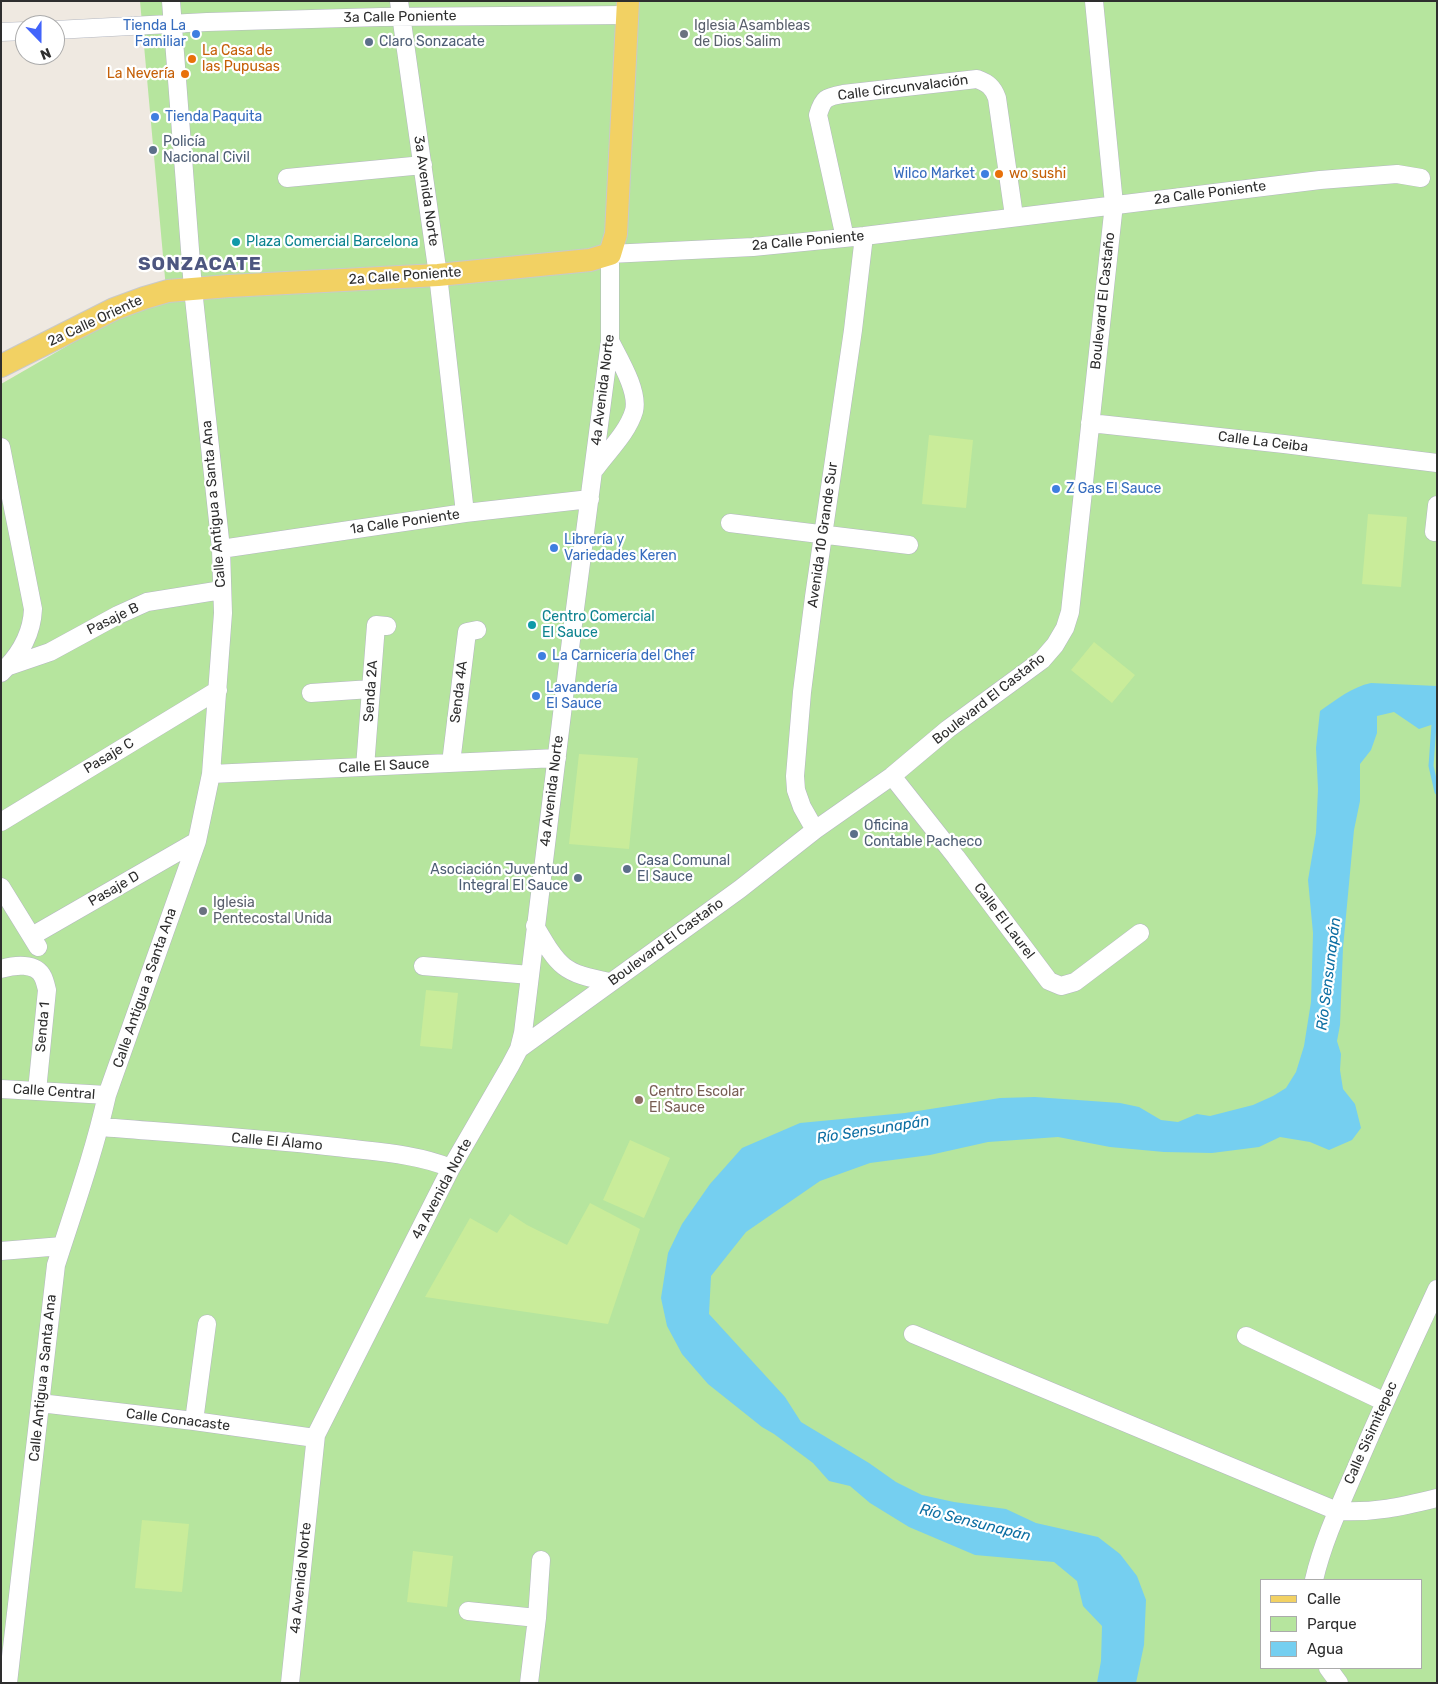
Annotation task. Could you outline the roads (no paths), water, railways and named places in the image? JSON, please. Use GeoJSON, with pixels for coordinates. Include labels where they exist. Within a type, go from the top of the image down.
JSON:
{"type":"FeatureCollection","features":[{"type":"Feature","properties":{"kind":"main road","name":"4a Avenida Norte"},"geometry":{"type":"LineString","coordinates":[[610,254],[616,234],[627,8]]}},
{"type":"Feature","properties":{"kind":"main road","name":"2a Calle Poniente"},"geometry":{"type":"LineString","coordinates":[[193,289],[438,275],[590,260],[610,254]]}},
{"type":"Feature","properties":{"kind":"main road","name":"2a Calle Oriente"},"geometry":{"type":"LineString","coordinates":[[1,366],[114,309],[168,291],[193,289]]}},
{"type":"Feature","properties":{"kind":"street","name":"Calle Antigua a Santa Ana"},"geometry":{"type":"LineString","coordinates":[[8,1683],[8,1644],[56,1265],[72,1220],[100,1127],[107,1096],[197,841],[210,774],[223,613],[221,549],[193,289],[171,1]]}},
{"type":"Feature","properties":{"kind":"street","name":"Boulevard El Castaño"},"geometry":{"type":"LineString","coordinates":[[519,1049],[740,889],[815,830],[892,776],[948,729],[1042,660],[1055,646],[1065,628],[1070,612],[1114,204],[1094,1]]}},
{"type":"Feature","properties":{"kind":"street","name":"3a Calle Poniente"},"geometry":{"type":"LineString","coordinates":[[65,29],[400,9],[627,8]]}},
{"type":"Feature","properties":{"kind":"street","name":"3a Avenida Norte"},"geometry":{"type":"LineString","coordinates":[[400,9],[438,275],[465,514]]}},
{"type":"Feature","properties":{"kind":"street"},"geometry":{"type":"LineString","coordinates":[[1,32],[15,31]]}},
{"type":"Feature","properties":{"kind":"street","name":"Calle Circunvalación"},"geometry":{"type":"LineString","coordinates":[[845,238],[818,115],[822,102],[830,96],[843,94],[977,79],[989,84],[995,91],[997,98],[1014,216]]}},
{"type":"Feature","properties":{"kind":"street"},"geometry":{"type":"LineString","coordinates":[[287,178],[423,165]]}},
{"type":"Feature","properties":{"kind":"street","name":"2a Calle Poniente"},"geometry":{"type":"LineString","coordinates":[[610,254],[753,247],[845,238],[1320,180],[1397,174],[1421,178]]}},
{"type":"Feature","properties":{"kind":"street","name":"Avenida 10 Grande Sur"},"geometry":{"type":"LineString","coordinates":[[815,830],[802,807],[796,790],[795,776],[802,692],[853,330],[864,236]]}},
{"type":"Feature","properties":{"kind":"street","name":"4a Avenida Norte"},"geometry":{"type":"LineString","coordinates":[[290,1683],[315,1438],[451,1168],[519,1049],[523,1033],[610,341],[610,254]]}},
{"type":"Feature","properties":{"kind":"street"},"geometry":{"type":"LineString","coordinates":[[594,472],[630,422],[634,409],[633,393],[610,341]]}},
{"type":"Feature","properties":{"kind":"street","name":"Calle La Ceiba"},"geometry":{"type":"LineString","coordinates":[[1090,423],[1437,463]]}},
{"type":"Feature","properties":{"kind":"street"},"geometry":{"type":"LineString","coordinates":[[1,447],[8,521],[32,598],[33,616],[29,634],[19,652],[5,669]]}},
{"type":"Feature","properties":{"kind":"street","name":"1a Calle Poniente"},"geometry":{"type":"LineString","coordinates":[[221,549],[465,514],[590,499]]}},
{"type":"Feature","properties":{"kind":"street"},"geometry":{"type":"LineString","coordinates":[[1434,532],[1437,504]]}},
{"type":"Feature","properties":{"kind":"street"},"geometry":{"type":"LineString","coordinates":[[730,523],[909,545]]}},
{"type":"Feature","properties":{"kind":"street","name":"Pasaje B"},"geometry":{"type":"LineString","coordinates":[[5,669],[50,652],[147,602],[222,590]]}},
{"type":"Feature","properties":{"kind":"street","name":"Senda 2A"},"geometry":{"type":"LineString","coordinates":[[365,767],[376,625],[386,626]]}},
{"type":"Feature","properties":{"kind":"street","name":"Senda 4A"},"geometry":{"type":"LineString","coordinates":[[451,763],[467,632],[477,630]]}},
{"type":"Feature","properties":{"kind":"street"},"geometry":{"type":"LineString","coordinates":[[311,693],[371,689]]}},
{"type":"Feature","properties":{"kind":"street","name":"Pasaje C"},"geometry":{"type":"LineString","coordinates":[[1,822],[218,690]]}},
{"type":"Feature","properties":{"kind":"street","name":"Calle El Sauce"},"geometry":{"type":"LineString","coordinates":[[210,774],[557,758]]}},
{"type":"Feature","properties":{"kind":"street","name":"Calle El Laurel"},"geometry":{"type":"LineString","coordinates":[[892,776],[956,857],[1049,981],[1061,986],[1075,982],[1140,933]]}},
{"type":"Feature","properties":{"kind":"street","name":"Pasaje D"},"geometry":{"type":"LineString","coordinates":[[1,886],[35,942],[197,841]]}},
{"type":"Feature","properties":{"kind":"street"},"geometry":{"type":"LineString","coordinates":[[535,926],[551,953],[564,967],[577,974],[610,982]]}},
{"type":"Feature","properties":{"kind":"street","name":"Senda 1"},"geometry":{"type":"LineString","coordinates":[[1,970],[11,966],[33,967],[43,976],[47,990],[37,1091]]}},
{"type":"Feature","properties":{"kind":"street"},"geometry":{"type":"LineString","coordinates":[[424,966],[530,975]]}},
{"type":"Feature","properties":{"kind":"street","name":"Calle Central"},"geometry":{"type":"LineString","coordinates":[[1,1089],[107,1096]]}},
{"type":"Feature","properties":{"kind":"street","name":"Calle El Álamo"},"geometry":{"type":"LineString","coordinates":[[100,1127],[309,1144],[406,1155],[425,1158],[451,1168]]}},
{"type":"Feature","properties":{"kind":"street"},"geometry":{"type":"LineString","coordinates":[[1,1251],[62,1246]]}},
{"type":"Feature","properties":{"kind":"street","name":"Calle Sisimitepec"},"geometry":{"type":"LineString","coordinates":[[1314,1579],[1318,1563],[1337,1511],[1437,1289]]}},
{"type":"Feature","properties":{"kind":"street"},"geometry":{"type":"LineString","coordinates":[[194,1421],[207,1324]]}},
{"type":"Feature","properties":{"kind":"street"},"geometry":{"type":"LineString","coordinates":[[913,1334],[1337,1511],[1362,1512],[1392,1509],[1437,1498]]}},
{"type":"Feature","properties":{"kind":"street"},"geometry":{"type":"LineString","coordinates":[[1246,1336],[1385,1402]]}},
{"type":"Feature","properties":{"kind":"street","name":"Calle Conacaste"},"geometry":{"type":"LineString","coordinates":[[40,1403],[194,1421],[315,1438]]}},
{"type":"Feature","properties":{"kind":"street"},"geometry":{"type":"LineString","coordinates":[[529,1683],[537,1618],[541,1560]]}},
{"type":"Feature","properties":{"kind":"street"},"geometry":{"type":"LineString","coordinates":[[468,1611],[537,1618]]}},
{"type":"Feature","properties":{"kind":"street"},"geometry":{"type":"LineString","coordinates":[[1329,1669],[1339,1683]]}},
{"type":"Feature","properties":{"kind":"water","name":"Río Sensunapán"},"geometry":{"type":"Polygon","coordinates":[[[1371,683],[1437,686],[1437,723],[1419,729],[1394,712],[1377,716],[1377,733],[1371,750],[1360,764],[1360,801],[1354,830],[1343,948],[1340,1025],[1337,1041],[1341,1054],[1340,1070],[1343,1089],[1355,1104],[1361,1128],[1352,1140],[1329,1150],[1310,1142],[1280,1137],[1259,1147],[1212,1153],[1164,1152],[1110,1147],[1058,1137],[988,1142],[930,1155],[870,1163],[820,1181],[746,1232],[711,1276],[709,1314],[785,1397],[801,1422],[869,1463],[896,1482],[922,1495],[954,1502],[1006,1509],[1036,1523],[1098,1537],[1120,1554],[1137,1576],[1146,1600],[1144,1645],[1136,1683],[1097,1683],[1101,1661],[1102,1626],[1083,1606],[1077,1581],[1054,1562],[975,1555],[909,1527],[870,1503],[850,1486],[829,1481],[813,1463],[762,1427],[708,1384],[682,1354],[667,1326],[661,1298],[668,1253],[682,1224],[710,1184],[742,1148],[800,1123],[905,1113],[1000,1098],[1035,1097],[1120,1103],[1139,1107],[1161,1120],[1178,1122],[1197,1114],[1210,1116],[1253,1105],[1286,1088],[1296,1072],[1304,1046],[1311,1002],[1313,933],[1308,880],[1316,833],[1318,789],[1316,748],[1320,711],[1351,690],[1371,683]]]}},
{"type":"Feature","properties":{"kind":"waterway"},"geometry":{"type":"LineString","coordinates":[[1434,724],[1431,766],[1437,792]]}},
{"type":"Feature","properties":{"kind":"place","name":"Tienda La Familiar"},"geometry":{"type":"Point","coordinates":[196,34]}},
{"type":"Feature","properties":{"kind":"place","name":"Iglesia Asambleas de Dios Salim"},"geometry":{"type":"Point","coordinates":[684,34]}},
{"type":"Feature","properties":{"kind":"place","name":"Claro Sonzacate"},"geometry":{"type":"Point","coordinates":[369,42]}},
{"type":"Feature","properties":{"kind":"place","name":"La Casa de las Pupusas"},"geometry":{"type":"Point","coordinates":[192,59]}},
{"type":"Feature","properties":{"kind":"place","name":"La Nevería"},"geometry":{"type":"Point","coordinates":[185,74]}},
{"type":"Feature","properties":{"kind":"place","name":"Tienda Paquita"},"geometry":{"type":"Point","coordinates":[155,117]}},
{"type":"Feature","properties":{"kind":"place","name":"Policía Nacional Civil"},"geometry":{"type":"Point","coordinates":[153,150]}},
{"type":"Feature","properties":{"kind":"place","name":"Wilco Market"},"geometry":{"type":"Point","coordinates":[985,174]}},
{"type":"Feature","properties":{"kind":"place","name":"wo sushi"},"geometry":{"type":"Point","coordinates":[999,174]}},
{"type":"Feature","properties":{"kind":"place","name":"Plaza Comercial Barcelona"},"geometry":{"type":"Point","coordinates":[236,242]}},
{"type":"Feature","properties":{"kind":"place","name":"Z Gas El Sauce"},"geometry":{"type":"Point","coordinates":[1056,489]}},
{"type":"Feature","properties":{"kind":"place","name":"Librería y Variedades Keren"},"geometry":{"type":"Point","coordinates":[554,548]}},
{"type":"Feature","properties":{"kind":"place","name":"Centro Comercial El Sauce"},"geometry":{"type":"Point","coordinates":[532,625]}},
{"type":"Feature","properties":{"kind":"place","name":"La Carnicería del Chef"},"geometry":{"type":"Point","coordinates":[542,656]}},
{"type":"Feature","properties":{"kind":"place","name":"Lavandería El Sauce"},"geometry":{"type":"Point","coordinates":[536,696]}},
{"type":"Feature","properties":{"kind":"place","name":"Oficina Contable Pacheco"},"geometry":{"type":"Point","coordinates":[854,834]}},
{"type":"Feature","properties":{"kind":"place","name":"Casa Comunal El Sauce"},"geometry":{"type":"Point","coordinates":[627,869]}},
{"type":"Feature","properties":{"kind":"place","name":"Asociación Juventud Integral El Sauce"},"geometry":{"type":"Point","coordinates":[578,878]}},
{"type":"Feature","properties":{"kind":"place","name":"Iglesia Pentecostal Unida"},"geometry":{"type":"Point","coordinates":[203,911]}},
{"type":"Feature","properties":{"kind":"place","name":"Centro Escolar El Sauce"},"geometry":{"type":"Point","coordinates":[639,1100]}},
{"type":"Feature","properties":{"kind":"district","name":"SONZACATE"},"geometry":{"type":"Point","coordinates":[200,265]}}]}
